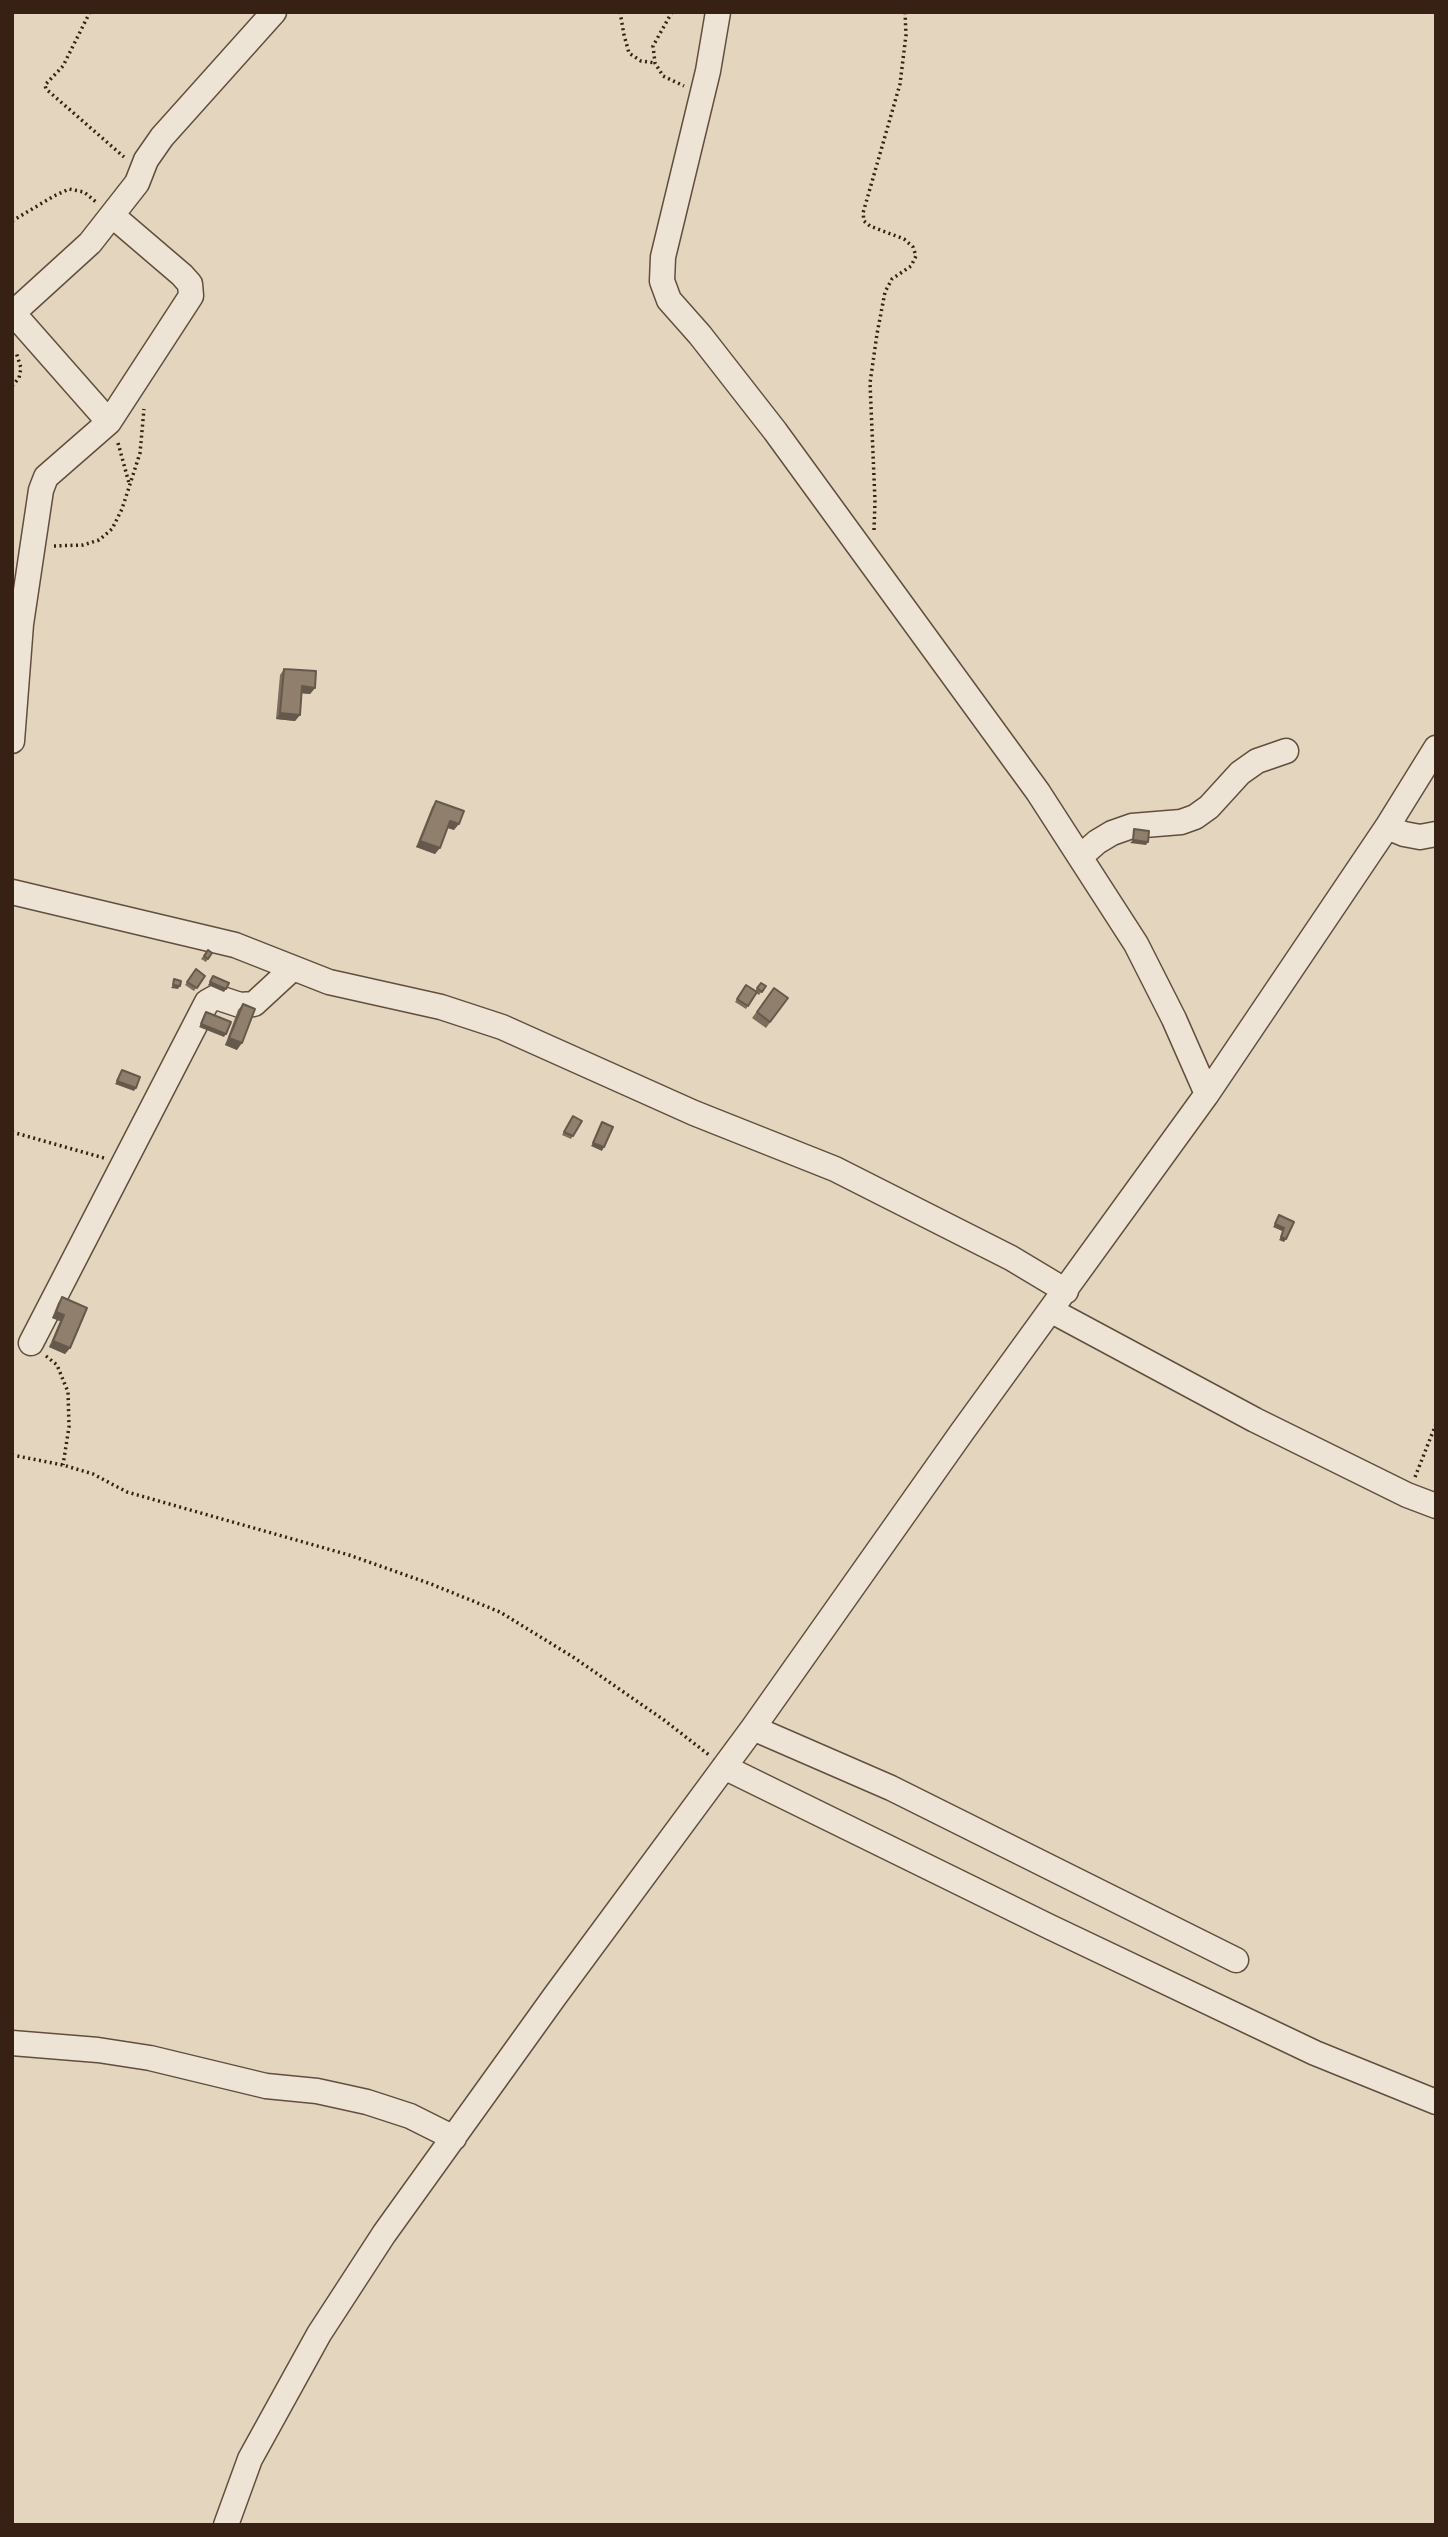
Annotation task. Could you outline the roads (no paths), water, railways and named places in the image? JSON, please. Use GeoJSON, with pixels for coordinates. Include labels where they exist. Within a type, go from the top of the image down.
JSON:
{"type":"FeatureCollection","features":[{"type":"Feature","properties":{"kind":"street"},"geometry":{"type":"LineString","coordinates":[[109,422],[13,314],[90,243],[137,183],[146,160],[162,137],[274,12]]}},
{"type":"Feature","properties":{"kind":"street"},"geometry":{"type":"LineString","coordinates":[[718,12],[663,257],[662,281],[669,300],[775,431],[1038,792],[1136,944],[1208,1094]]}},
{"type":"Feature","properties":{"kind":"street"},"geometry":{"type":"LineString","coordinates":[[12,741],[21,624],[41,490],[46,477],[109,422],[191,296],[190,284],[182,275],[113,216]]}},
{"type":"Feature","properties":{"kind":"street"},"geometry":{"type":"LineString","coordinates":[[226,2525],[250,2459],[319,2334],[384,2234],[753,1728],[962,1432],[1208,1094],[1387,827],[1436,748]]}},
{"type":"Feature","properties":{"kind":"street"},"geometry":{"type":"LineString","coordinates":[[1080,857],[1097,842],[1132,826],[1181,822],[1195,817],[1209,807],[1240,773],[1257,761],[1286,751]]}},
{"type":"Feature","properties":{"kind":"street"},"geometry":{"type":"LineString","coordinates":[[1387,827],[1404,835],[1420,837],[1436,834]]}},
{"type":"Feature","properties":{"kind":"street"},"geometry":{"type":"LineString","coordinates":[[12,892],[235,945],[329,982],[441,1007],[502,1027],[694,1113],[835,1169],[1011,1258],[1059,1301],[1112,1341],[1255,1420],[1436,1506]]}},
{"type":"Feature","properties":{"kind":"street"},"geometry":{"type":"LineString","coordinates":[[31,1343],[207,1002],[216,997],[240,1004],[254,1003],[292,968]]}},
{"type":"Feature","properties":{"kind":"street"},"geometry":{"type":"LineString","coordinates":[[753,1728],[891,1788],[1236,1960]]}},
{"type":"Feature","properties":{"kind":"street"},"geometry":{"type":"LineString","coordinates":[[724,1767],[1292,2042],[1436,2102]]}},
{"type":"Feature","properties":{"kind":"street"},"geometry":{"type":"LineString","coordinates":[[12,2043],[98,2050],[150,2058],[266,2086],[317,2091],[355,2099],[410,2116],[454,2138]]}}]}
